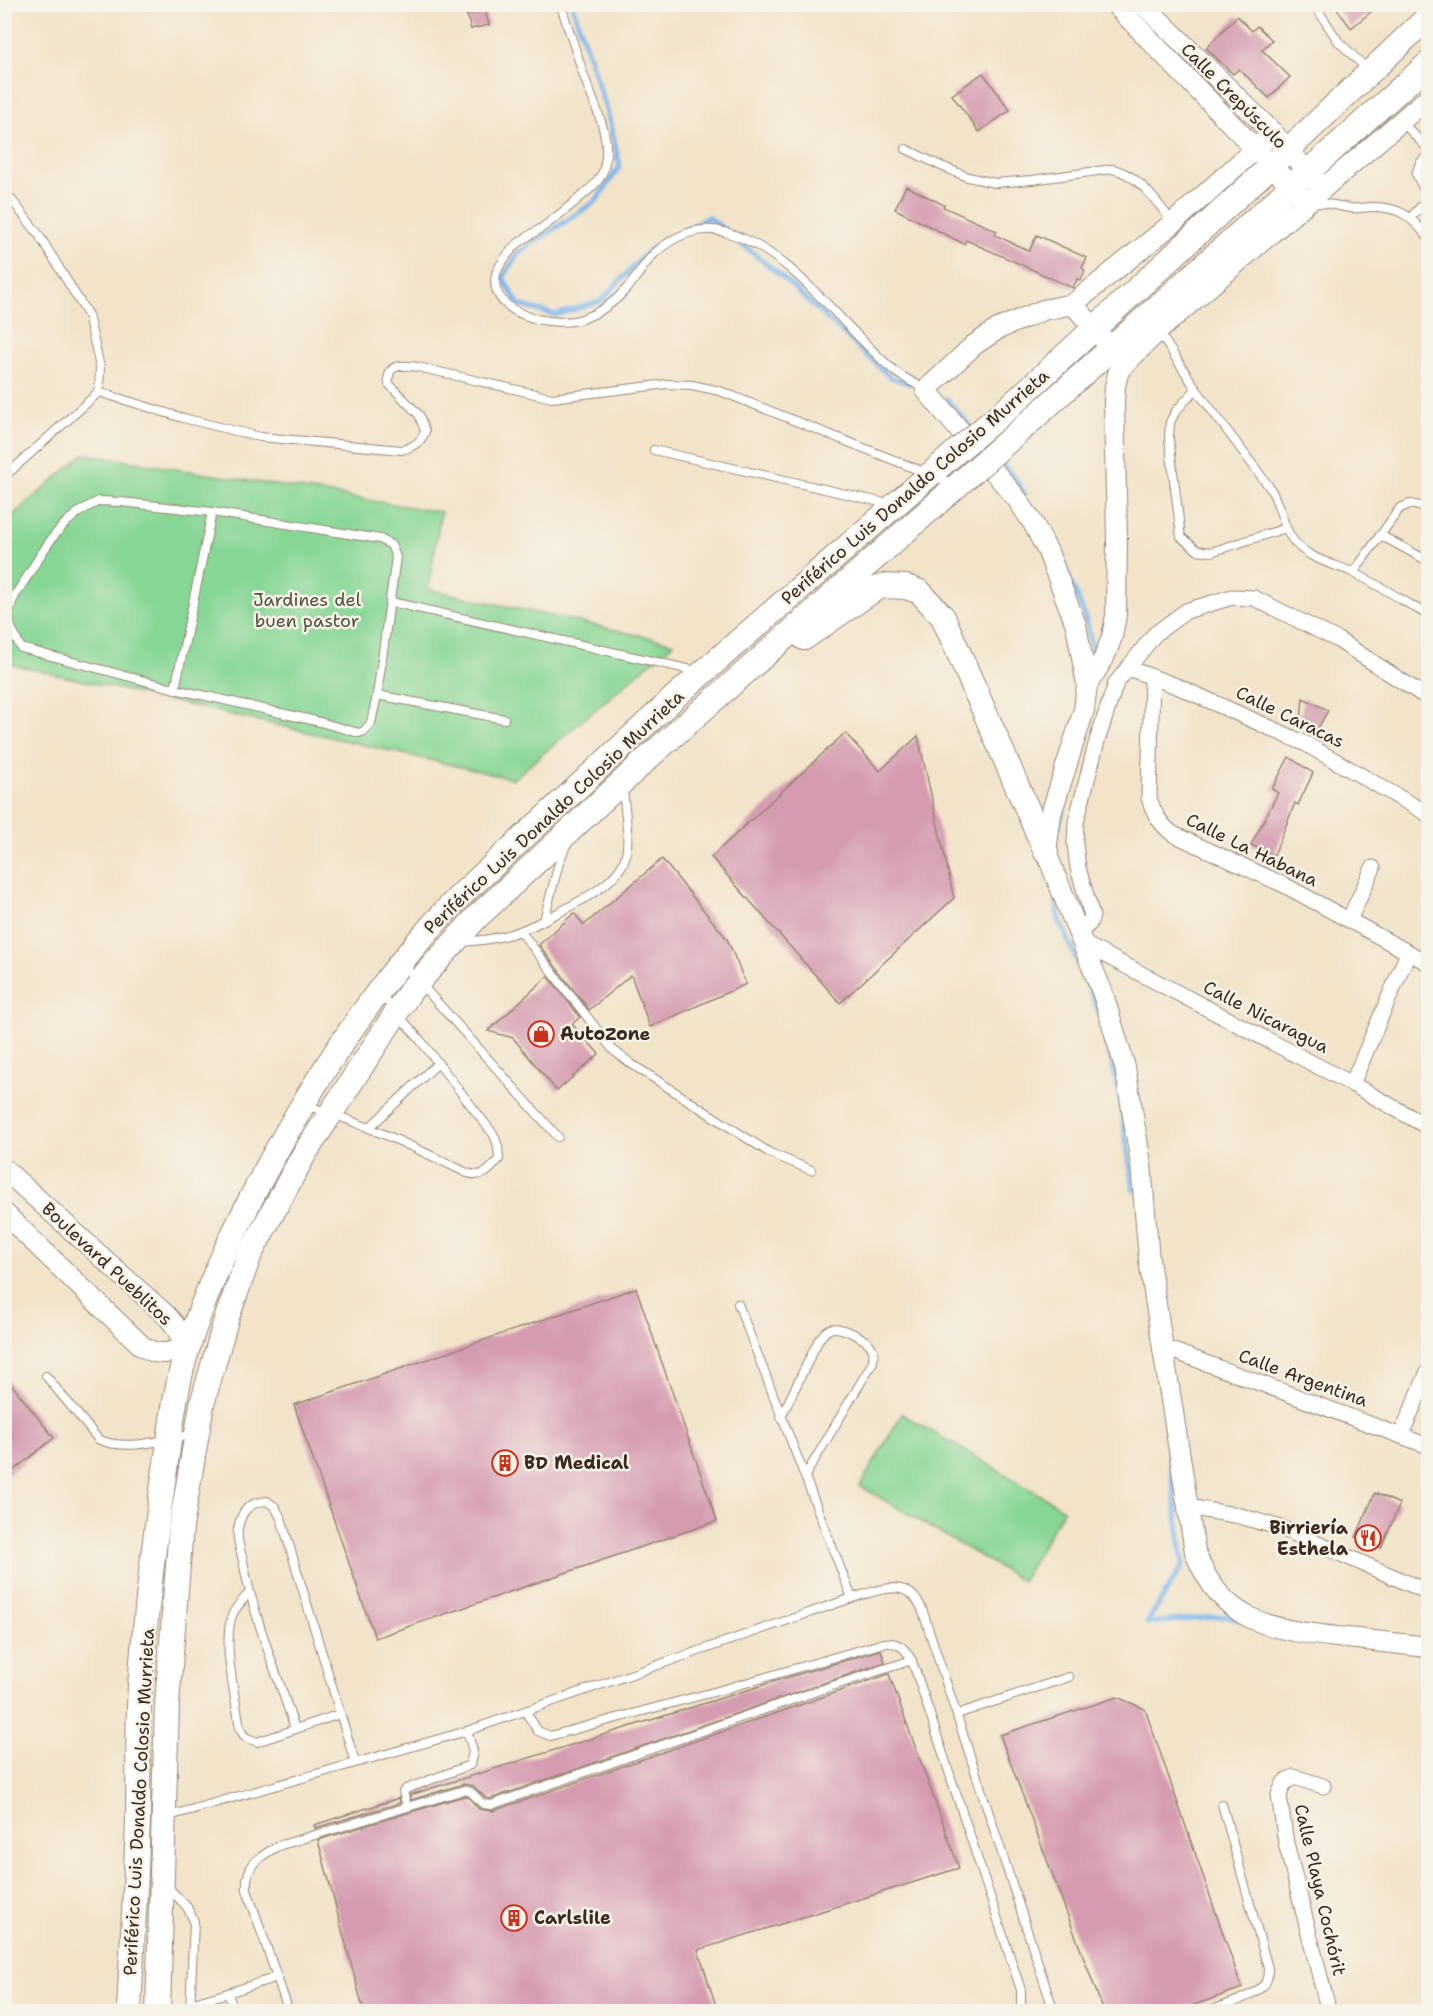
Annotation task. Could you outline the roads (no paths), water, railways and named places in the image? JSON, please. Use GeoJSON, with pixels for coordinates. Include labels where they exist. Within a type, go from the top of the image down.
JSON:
{"type":"FeatureCollection","features":[{"type":"Feature","properties":{"kind":"main road","name":"Periférico Luis Donaldo Colosio Murrieta"},"geometry":{"type":"LineString","coordinates":[[129,2012],[149,1870],[151,1820],[167,1704],[181,1527],[202,1404],[226,1320],[250,1254],[303,1156],[396,1011],[419,980],[460,896],[619,766],[711,703],[910,510],[931,474],[1008,408],[1094,328],[1272,150],[1370,72],[1428,17]]}},
{"type":"Feature","properties":{"kind":"main road","name":"Periférico Luis Donaldo Colosio Murrieta"},"geometry":{"type":"LineString","coordinates":[[158,2012],[149,1870],[151,1820],[140,1688],[157,1522],[170,1439],[187,1348],[228,1243],[282,1141],[328,1064],[400,961],[440,935],[476,918],[572,829],[619,766],[703,673],[910,510],[957,485],[1112,349],[1312,191],[1428,64]]}},
{"type":"Feature","properties":{"kind":"main road"},"geometry":{"type":"LineString","coordinates":[[711,703],[875,589],[892,585],[920,592],[944,617],[1046,852]]}},
{"type":"Feature","properties":{"kind":"main road"},"geometry":{"type":"LineString","coordinates":[[202,1404],[187,1348],[226,1320]]}},
{"type":"Feature","properties":{"kind":"street","name":"Calle Crepúsculo"},"geometry":{"type":"LineString","coordinates":[[1115,4],[1272,150],[1312,191]]}},
{"type":"Feature","properties":{"kind":"street","name":"Calle Crepúsculo"},"geometry":{"type":"LineString","coordinates":[[1143,4],[1272,150]]}},
{"type":"Feature","properties":{"kind":"street"},"geometry":{"type":"LineString","coordinates":[[1087,685],[1104,658],[1112,637],[1116,615],[1114,386],[1119,370],[1158,331],[1312,191],[1402,122],[1428,98]]}},
{"type":"Feature","properties":{"kind":"street"},"geometry":{"type":"LineString","coordinates":[[1272,150],[1173,223],[1073,304],[1042,310],[998,329],[974,345],[926,390],[1017,499],[1033,523],[1048,552],[1076,625],[1087,685],[1083,710],[1051,814],[1046,852],[1103,994],[1125,1067],[1141,1164],[1149,1260],[1195,1552],[1201,1567],[1219,1595],[1243,1615],[1262,1624],[1290,1631],[1428,1647]]}},
{"type":"Feature","properties":{"kind":"street"},"geometry":{"type":"LineString","coordinates":[[1073,304],[1112,349]]}},
{"type":"Feature","properties":{"kind":"street"},"geometry":{"type":"LineString","coordinates":[[1081,938],[1092,916],[1078,868],[1075,844],[1076,822],[1097,741],[1116,683],[1155,634],[1186,611],[1232,597],[1254,598],[1338,640],[1428,698]]}},
{"type":"Feature","properties":{"kind":"street","name":"Calle Caracas"},"geometry":{"type":"LineString","coordinates":[[1128,668],[1179,687],[1306,744],[1428,814]]}},
{"type":"Feature","properties":{"kind":"street","name":"Calle La Habana"},"geometry":{"type":"LineString","coordinates":[[1152,677],[1149,798],[1153,811],[1162,825],[1173,834],[1284,885],[1428,963]]}},
{"type":"Feature","properties":{"kind":"street"},"geometry":{"type":"LineString","coordinates":[[1349,920],[1373,868]]}},
{"type":"Feature","properties":{"kind":"street","name":"Calle Nicaragua"},"geometry":{"type":"LineString","coordinates":[[1081,938],[1428,1127]]}},
{"type":"Feature","properties":{"kind":"street"},"geometry":{"type":"LineString","coordinates":[[1352,1084],[1408,953]]}},
{"type":"Feature","properties":{"kind":"street","name":"Boulevard Pueblitos"},"geometry":{"type":"LineString","coordinates":[[4,1169],[167,1316],[187,1348],[161,1354],[148,1350],[4,1213]]}},
{"type":"Feature","properties":{"kind":"street","name":"Calle Argentina"},"geometry":{"type":"LineString","coordinates":[[1163,1347],[1428,1446]]}},
{"type":"Feature","properties":{"kind":"street"},"geometry":{"type":"LineString","coordinates":[[1401,1435],[1428,1372]]}},
{"type":"Feature","properties":{"kind":"street"},"geometry":{"type":"LineString","coordinates":[[1188,1507],[1240,1516],[1284,1529],[1428,1592]]}},
{"type":"Feature","properties":{"kind":"street","name":"Calle Playa Cochórit"},"geometry":{"type":"LineString","coordinates":[[1323,1785],[1294,1777],[1284,1784],[1279,1795],[1286,1843],[1329,2012]]}},
{"type":"Feature","properties":{"kind":"lane"},"geometry":{"type":"LineString","coordinates":[[1314,4],[1338,41],[1370,72]]}},
{"type":"Feature","properties":{"kind":"lane"},"geometry":{"type":"LineString","coordinates":[[562,9],[583,75],[603,126],[607,150],[604,171],[576,201],[516,245],[500,263],[495,285],[504,302],[533,319],[558,323],[580,320],[603,310],[626,289],[654,254],[679,235],[704,229],[723,231],[752,241],[786,266],[829,305],[891,368],[926,390]]}},
{"type":"Feature","properties":{"kind":"lane"},"geometry":{"type":"LineString","coordinates":[[1402,122],[1428,149]]}},
{"type":"Feature","properties":{"kind":"lane"},"geometry":{"type":"LineString","coordinates":[[906,149],[968,177],[995,183],[1112,169],[1125,171],[1137,180],[1173,223]]}},
{"type":"Feature","properties":{"kind":"lane"},"geometry":{"type":"LineString","coordinates":[[1411,217],[1424,206],[1428,197],[1416,174],[1420,163],[1428,155]]}},
{"type":"Feature","properties":{"kind":"lane"},"geometry":{"type":"LineString","coordinates":[[4,190],[39,234],[88,315],[100,367],[99,392],[4,477]]}},
{"type":"Feature","properties":{"kind":"lane"},"geometry":{"type":"LineString","coordinates":[[1312,191],[1349,208],[1395,209],[1411,217],[1428,237]]}},
{"type":"Feature","properties":{"kind":"lane"},"geometry":{"type":"LineString","coordinates":[[1158,331],[1196,389],[1270,488],[1278,501],[1286,528],[1293,540],[1307,554],[1353,573],[1428,615]]}},
{"type":"Feature","properties":{"kind":"lane"},"geometry":{"type":"LineString","coordinates":[[99,392],[183,418],[260,437],[402,450],[421,440],[425,431],[419,415],[389,384],[389,374],[399,365],[418,367],[552,398],[667,384],[692,385],[720,391],[957,485]]}},
{"type":"Feature","properties":{"kind":"lane"},"geometry":{"type":"LineString","coordinates":[[1196,389],[1176,411],[1170,422],[1169,438],[1181,537],[1197,550],[1211,552],[1286,528]]}},
{"type":"Feature","properties":{"kind":"lane"},"geometry":{"type":"LineString","coordinates":[[654,450],[910,510]]}},
{"type":"Feature","properties":{"kind":"lane"},"geometry":{"type":"LineString","coordinates":[[99,501],[212,512],[380,539],[395,550],[391,602],[377,695],[371,723],[364,731],[358,733],[176,689],[21,648],[11,632],[11,605],[49,540],[59,528],[83,508],[99,501]]}},
{"type":"Feature","properties":{"kind":"lane"},"geometry":{"type":"LineString","coordinates":[[1353,573],[1400,508],[1410,504],[1428,508]]}},
{"type":"Feature","properties":{"kind":"lane"},"geometry":{"type":"LineString","coordinates":[[176,689],[212,512]]}},
{"type":"Feature","properties":{"kind":"lane"},"geometry":{"type":"LineString","coordinates":[[1380,535],[1428,561]]}},
{"type":"Feature","properties":{"kind":"lane"},"geometry":{"type":"LineString","coordinates":[[391,602],[703,673]]}},
{"type":"Feature","properties":{"kind":"lane"},"geometry":{"type":"LineString","coordinates":[[377,695],[504,719]]}},
{"type":"Feature","properties":{"kind":"lane"},"geometry":{"type":"LineString","coordinates":[[440,935],[490,940],[521,932],[605,884],[623,866],[626,856],[627,840],[619,766]]}},
{"type":"Feature","properties":{"kind":"lane"},"geometry":{"type":"LineString","coordinates":[[544,920],[559,863],[572,829]]}},
{"type":"Feature","properties":{"kind":"lane"},"geometry":{"type":"LineString","coordinates":[[521,932],[613,1050],[770,1153],[811,1170]]}},
{"type":"Feature","properties":{"kind":"lane"},"geometry":{"type":"LineString","coordinates":[[400,961],[558,1137]]}},
{"type":"Feature","properties":{"kind":"lane"},"geometry":{"type":"LineString","coordinates":[[304,1105],[331,1113],[404,1142],[466,1173],[477,1176],[486,1173],[499,1159],[495,1135],[438,1062],[378,992]]}},
{"type":"Feature","properties":{"kind":"lane"},"geometry":{"type":"LineString","coordinates":[[369,1128],[438,1062]]}},
{"type":"Feature","properties":{"kind":"lane"},"geometry":{"type":"LineString","coordinates":[[738,1304],[852,1598]]}},
{"type":"Feature","properties":{"kind":"lane"},"geometry":{"type":"LineString","coordinates":[[781,1417],[819,1339],[831,1328],[837,1328],[866,1340],[871,1345],[874,1351],[873,1362],[805,1476]]}},
{"type":"Feature","properties":{"kind":"lane"},"geometry":{"type":"LineString","coordinates":[[46,1376],[98,1439],[106,1443],[138,1444],[197,1433]]}},
{"type":"Feature","properties":{"kind":"lane"},"geometry":{"type":"LineString","coordinates":[[294,1730],[249,1593],[237,1532],[242,1514],[256,1501],[267,1501],[275,1507],[281,1518],[355,1762]]}},
{"type":"Feature","properties":{"kind":"lane"},"geometry":{"type":"LineString","coordinates":[[151,1820],[467,1731],[852,1598],[883,1589],[899,1588],[910,1591],[918,1599],[1054,2012]]}},
{"type":"Feature","properties":{"kind":"lane"},"geometry":{"type":"LineString","coordinates":[[249,1593],[232,1615],[229,1633],[229,1655],[240,1729],[244,1737],[257,1742],[340,1714]]}},
{"type":"Feature","properties":{"kind":"lane"},"geometry":{"type":"LineString","coordinates":[[525,1711],[538,1731],[550,1736],[721,1690],[884,1642],[902,1646],[912,1660],[1021,1990],[1021,2012]]}},
{"type":"Feature","properties":{"kind":"lane"},"geometry":{"type":"LineString","coordinates":[[289,2012],[247,1890],[246,1879],[257,1859],[278,1846],[464,1790],[471,1792],[483,1804],[491,1805],[781,1703],[912,1660]]}},
{"type":"Feature","properties":{"kind":"lane"},"geometry":{"type":"LineString","coordinates":[[957,1714],[1069,1677]]}},
{"type":"Feature","properties":{"kind":"lane"},"geometry":{"type":"LineString","coordinates":[[407,1806],[403,1792],[406,1789],[470,1765],[473,1751],[467,1731]]}},
{"type":"Feature","properties":{"kind":"lane"},"geometry":{"type":"LineString","coordinates":[[1206,2012],[1233,2003],[1264,1985],[1268,1977],[1268,1968],[1222,1804]]}},
{"type":"Feature","properties":{"kind":"lane"},"geometry":{"type":"LineString","coordinates":[[149,1870],[187,1907],[194,1921],[190,2008],[277,1977]]}},
{"type":"Feature","properties":{"kind":"lane"},"geometry":{"type":"LineString","coordinates":[[228,1993],[234,2012]]}},
{"type":"Feature","properties":{"kind":"waterway"},"geometry":{"type":"LineString","coordinates":[[572,4],[608,115],[620,166],[596,201],[518,253],[503,278],[519,305],[556,315],[601,301],[649,250],[708,217],[727,232]]}},
{"type":"Feature","properties":{"kind":"waterway"},"geometry":{"type":"LineString","coordinates":[[734,238],[780,275],[890,377],[910,384]]}},
{"type":"Feature","properties":{"kind":"waterway"},"geometry":{"type":"LineString","coordinates":[[946,399],[974,431]]}},
{"type":"Feature","properties":{"kind":"waterway"},"geometry":{"type":"LineString","coordinates":[[997,458],[1016,480],[1024,494]]}},
{"type":"Feature","properties":{"kind":"waterway"},"geometry":{"type":"LineString","coordinates":[[1065,571],[1088,627],[1091,662]]}},
{"type":"Feature","properties":{"kind":"waterway"},"geometry":{"type":"LineString","coordinates":[[1059,826],[1066,797]]}},
{"type":"Feature","properties":{"kind":"waterway"},"geometry":{"type":"LineString","coordinates":[[1057,901],[1058,916],[1099,1012]]}},
{"type":"Feature","properties":{"kind":"waterway"},"geometry":{"type":"LineString","coordinates":[[1104,1030],[1120,1097],[1134,1191]]}},
{"type":"Feature","properties":{"kind":"waterway"},"geometry":{"type":"LineString","coordinates":[[1166,1427],[1183,1565],[1147,1623],[1228,1616],[1237,1620]]}},
{"type":"Feature","properties":{"kind":"place","name":"AutoZone"},"geometry":{"type":"Point","coordinates":[541,1034]}},
{"type":"Feature","properties":{"kind":"place","name":"BD Medical"},"geometry":{"type":"Point","coordinates":[505,1463]}},
{"type":"Feature","properties":{"kind":"place","name":"Birriería Esthela"},"geometry":{"type":"Point","coordinates":[1368,1538]}},
{"type":"Feature","properties":{"kind":"place","name":"Carlslile"},"geometry":{"type":"Point","coordinates":[514,1918]}},
{"type":"Feature","properties":{"kind":"park label","name":"Jardines del buen pastor"},"geometry":{"type":"Point","coordinates":[307,610]}}]}
